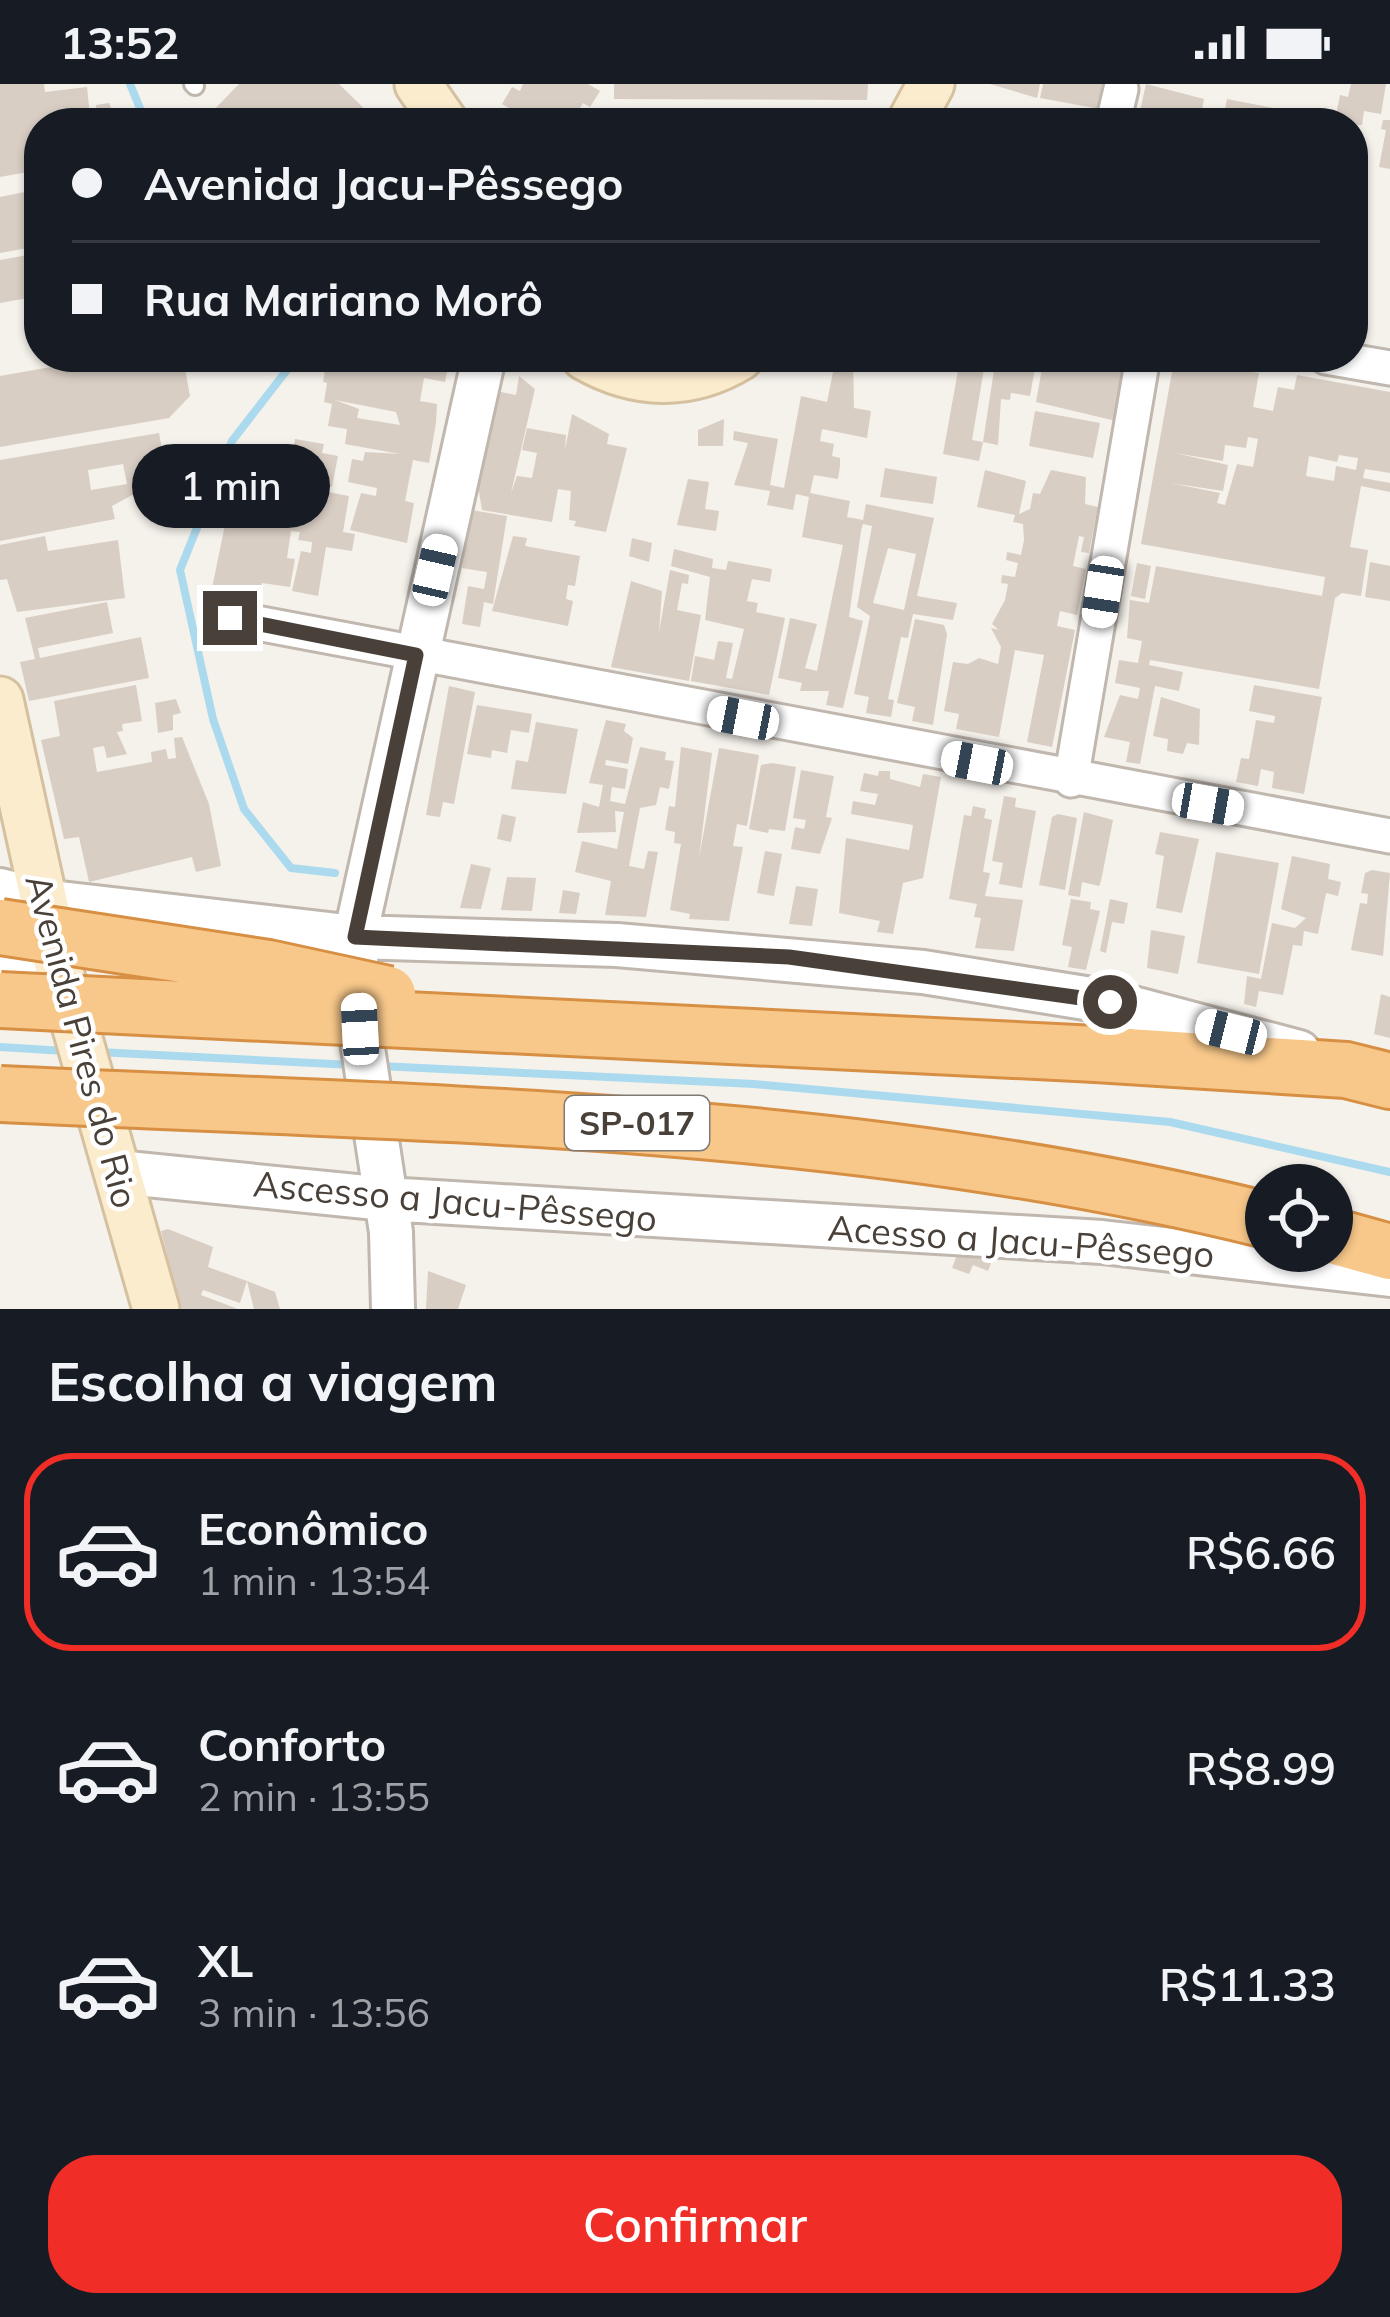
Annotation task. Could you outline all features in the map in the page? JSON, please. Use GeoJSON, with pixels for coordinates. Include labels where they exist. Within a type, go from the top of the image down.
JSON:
{"type":"FeatureCollection","features":[{"type":"Feature","properties":{"kind":"highway"},"geometry":{"type":"LineString","coordinates":[[14,906],[364,988],[466,1021]]}},
{"type":"Feature","properties":{"kind":"highway"},"geometry":{"type":"LineString","coordinates":[[0,1000],[1096,1054],[1368,1075]]}},
{"type":"Feature","properties":{"kind":"highway","name":"SP-017"},"geometry":{"type":"LineString","coordinates":[[0,1094],[666,1126],[983,1164],[1245,1216]]}},
{"type":"Feature","properties":{"kind":"main road"},"geometry":{"type":"LineString","coordinates":[[611,372],[661,382],[714,372]]}},
{"type":"Feature","properties":{"kind":"main road","name":"Avenida Pires do Rio"},"geometry":{"type":"LineString","coordinates":[[1,714],[14,906],[58,965],[156,1309]]}},
{"type":"Feature","properties":{"kind":"street"},"geometry":{"type":"LineString","coordinates":[[1117,108],[1121,89]]}},
{"type":"Feature","properties":{"kind":"street"},"geometry":{"type":"LineString","coordinates":[[393,1309],[396,1287],[366,1069],[355,937],[481,372]]}},
{"type":"Feature","properties":{"kind":"street"},"geometry":{"type":"LineString","coordinates":[[1071,780],[1140,372]]}},
{"type":"Feature","properties":{"kind":"street"},"geometry":{"type":"LineString","coordinates":[[230,618],[1071,780],[1390,836]]}},
{"type":"Feature","properties":{"kind":"street"},"geometry":{"type":"LineString","coordinates":[[14,906],[355,937],[617,945],[923,972],[1110,1002],[1290,1048],[1368,1075]]}},
{"type":"Feature","properties":{"kind":"street"},"geometry":{"type":"LineString","coordinates":[[0,960],[58,965]]}},
{"type":"Feature","properties":{"kind":"street","name":"Ascesso a Jacu-Pêssego"},"geometry":{"type":"LineString","coordinates":[[116,1172],[386,1199],[794,1227]]}},
{"type":"Feature","properties":{"kind":"street","name":"Acesso a Jacu-Pêssego"},"geometry":{"type":"LineString","coordinates":[[794,1227],[1367,1251]]}},
{"type":"Feature","properties":{"kind":"building"},"geometry":{"type":"Polygon","coordinates":[[[0,84],[44,84],[45,92],[87,87],[89,108],[24,108],[24,173],[0,177],[0,84]]]}},
{"type":"Feature","properties":{"kind":"building"},"geometry":{"type":"Polygon","coordinates":[[[239,84],[339,84],[364,108],[216,108],[239,84]]]}},
{"type":"Feature","properties":{"kind":"building"},"geometry":{"type":"Polygon","coordinates":[[[523,84],[588,84],[600,91],[590,107],[583,103],[580,108],[509,108],[502,104],[512,87],[520,91],[523,84]]]}},
{"type":"Feature","properties":{"kind":"building"},"geometry":{"type":"Polygon","coordinates":[[[614,84],[868,84],[867,100],[614,99],[614,84]]]}},
{"type":"Feature","properties":{"kind":"building"},"geometry":{"type":"Polygon","coordinates":[[[990,84],[1040,84],[1037,98],[990,84]]]}},
{"type":"Feature","properties":{"kind":"building"},"geometry":{"type":"Polygon","coordinates":[[[1043,84],[1111,84],[1105,108],[1040,98],[1043,84]]]}},
{"type":"Feature","properties":{"kind":"building"},"geometry":{"type":"Polygon","coordinates":[[[1146,84],[1204,99],[1202,108],[1141,108],[1146,84]]]}},
{"type":"Feature","properties":{"kind":"building"},"geometry":{"type":"Polygon","coordinates":[[[1351,84],[1386,84],[1381,114],[1368,108],[1337,108],[1340,95],[1348,97],[1351,84]]]}},
{"type":"Feature","properties":{"kind":"building"},"geometry":{"type":"Polygon","coordinates":[[[1227,99],[1273,108],[1225,108],[1227,99]]]}},
{"type":"Feature","properties":{"kind":"building"},"geometry":{"type":"Polygon","coordinates":[[[1383,120],[1390,120],[1390,169],[1379,167],[1386,130],[1381,129],[1383,120]]]}},
{"type":"Feature","properties":{"kind":"building"},"geometry":{"type":"Polygon","coordinates":[[[24,192],[24,249],[0,253],[0,197],[24,192]]]}},
{"type":"Feature","properties":{"kind":"building"},"geometry":{"type":"Polygon","coordinates":[[[24,256],[24,299],[0,303],[0,260],[24,256]]]}},
{"type":"Feature","properties":{"kind":"building"},"geometry":{"type":"Polygon","coordinates":[[[24,372],[186,372],[190,396],[169,418],[0,447],[0,376],[24,372]]]}},
{"type":"Feature","properties":{"kind":"building"},"geometry":{"type":"Polygon","coordinates":[[[325,372],[447,372],[445,382],[424,378],[420,401],[437,404],[436,423],[429,463],[413,460],[405,501],[414,503],[407,543],[350,530],[361,493],[376,496],[377,488],[348,482],[352,459],[363,461],[365,452],[400,454],[345,444],[347,429],[328,426],[332,404],[324,402],[327,383],[323,382],[325,372]],[[335,400],[359,409],[357,418],[400,425],[396,412],[335,400]]]}},
{"type":"Feature","properties":{"kind":"building"},"geometry":{"type":"Polygon","coordinates":[[[833,372],[853,372],[854,408],[871,411],[867,438],[822,429],[820,441],[834,444],[832,456],[840,458],[838,479],[814,475],[810,493],[850,501],[847,517],[863,520],[866,504],[934,518],[917,596],[957,603],[953,620],[913,614],[908,638],[901,637],[888,699],[894,700],[891,717],[866,713],[869,697],[854,694],[870,616],[857,607],[872,526],[863,524],[861,531],[849,617],[863,621],[843,708],[826,705],[829,691],[800,691],[802,683],[778,678],[790,618],[817,624],[805,668],[817,671],[843,545],[802,537],[809,497],[796,494],[793,510],[767,505],[770,491],[734,485],[748,443],[733,440],[734,431],[778,439],[770,485],[784,488],[801,396],[827,402],[833,372]],[[888,548],[873,603],[904,610],[916,554],[888,548]]]}},
{"type":"Feature","properties":{"kind":"building"},"geometry":{"type":"Polygon","coordinates":[[[958,372],[983,372],[972,440],[983,442],[979,461],[943,454],[958,372]]]}},
{"type":"Feature","properties":{"kind":"building"},"geometry":{"type":"Polygon","coordinates":[[[994,372],[1034,372],[1030,396],[1011,393],[1010,400],[1001,399],[998,445],[983,442],[994,372]]]}},
{"type":"Feature","properties":{"kind":"building"},"geometry":{"type":"Polygon","coordinates":[[[1041,372],[1125,372],[1116,421],[1036,402],[1041,372]]]}},
{"type":"Feature","properties":{"kind":"building"},"geometry":{"type":"Polygon","coordinates":[[[1172,372],[1259,373],[1253,407],[1273,411],[1278,387],[1294,390],[1297,375],[1390,392],[1390,473],[1365,469],[1363,478],[1390,483],[1390,492],[1361,486],[1350,547],[1368,550],[1361,596],[1342,593],[1335,598],[1319,689],[1150,660],[1149,665],[1183,672],[1179,691],[1155,686],[1140,764],[1126,762],[1130,742],[1104,737],[1120,695],[1138,699],[1140,688],[1115,683],[1119,660],[1138,663],[1142,641],[1127,638],[1130,600],[1149,603],[1156,566],[1322,596],[1325,577],[1141,544],[1172,372]],[[1248,437],[1246,448],[1225,445],[1223,461],[1175,453],[1228,465],[1223,491],[1170,483],[1220,493],[1217,503],[1225,505],[1237,464],[1253,467],[1258,439],[1248,437]],[[1339,455],[1337,462],[1309,456],[1306,476],[1334,481],[1336,466],[1356,470],[1358,458],[1339,455]]]}},
{"type":"Feature","properties":{"kind":"building"},"geometry":{"type":"Polygon","coordinates":[[[519,376],[535,389],[511,493],[517,476],[532,478],[537,453],[522,450],[527,428],[566,435],[565,450],[572,414],[609,434],[607,444],[627,448],[606,532],[574,526],[576,521],[569,520],[571,491],[558,489],[552,522],[482,510],[478,486],[496,391],[516,395],[519,376]]]}},
{"type":"Feature","properties":{"kind":"building"},"geometry":{"type":"Polygon","coordinates":[[[1035,411],[1100,423],[1093,458],[1029,446],[1035,411]]]}},
{"type":"Feature","properties":{"kind":"building"},"geometry":{"type":"Polygon","coordinates":[[[724,419],[723,446],[698,446],[698,430],[724,419]]]}},
{"type":"Feature","properties":{"kind":"building"},"geometry":{"type":"Polygon","coordinates":[[[159,433],[167,476],[134,482],[136,493],[112,506],[115,519],[0,541],[0,460],[159,433]],[[123,464],[88,470],[91,490],[127,484],[123,464]]]}},
{"type":"Feature","properties":{"kind":"building"},"geometry":{"type":"Polygon","coordinates":[[[295,439],[324,444],[322,453],[338,456],[332,487],[308,483],[307,488],[349,496],[343,532],[355,534],[352,551],[326,547],[318,596],[292,591],[301,551],[311,553],[312,542],[298,540],[300,532],[291,531],[287,558],[295,559],[290,587],[262,583],[259,602],[244,599],[245,594],[211,593],[228,510],[233,511],[231,525],[240,527],[242,513],[301,524],[304,504],[285,500],[289,480],[281,478],[284,461],[316,467],[318,456],[293,452],[295,439]]]}},
{"type":"Feature","properties":{"kind":"building"},"geometry":{"type":"Polygon","coordinates":[[[885,468],[937,477],[933,504],[880,497],[885,468]]]}},
{"type":"Feature","properties":{"kind":"building"},"geometry":{"type":"Polygon","coordinates":[[[985,470],[1026,481],[1019,514],[1030,509],[1033,493],[1040,494],[1051,470],[1086,477],[1085,504],[1098,507],[1089,553],[1081,552],[1084,537],[1079,536],[1073,566],[1086,569],[1077,615],[1060,611],[1057,626],[1075,630],[1052,747],[1027,742],[1044,655],[1015,650],[999,737],[956,729],[959,714],[944,711],[953,662],[968,664],[979,658],[998,664],[1001,647],[991,628],[999,630],[992,624],[1005,600],[1008,584],[1001,583],[1002,575],[1015,577],[1018,563],[1006,560],[1007,552],[1021,555],[1024,540],[1023,524],[1013,522],[1015,515],[977,507],[985,470]]]}},
{"type":"Feature","properties":{"kind":"building"},"geometry":{"type":"Polygon","coordinates":[[[688,479],[709,482],[705,509],[719,511],[716,531],[677,525],[688,479]]]}},
{"type":"Feature","properties":{"kind":"building"},"geometry":{"type":"Polygon","coordinates":[[[471,510],[507,516],[493,604],[484,602],[480,627],[462,624],[468,586],[484,589],[487,572],[462,568],[471,510]]]}},
{"type":"Feature","properties":{"kind":"building"},"geometry":{"type":"Polygon","coordinates":[[[45,536],[48,551],[118,540],[125,598],[17,612],[7,579],[0,580],[0,545],[45,536]]]}},
{"type":"Feature","properties":{"kind":"building"},"geometry":{"type":"Polygon","coordinates":[[[513,536],[527,538],[525,546],[580,556],[575,586],[568,585],[566,599],[573,601],[568,626],[492,611],[513,536]]]}},
{"type":"Feature","properties":{"kind":"building"},"geometry":{"type":"Polygon","coordinates":[[[632,538],[652,543],[649,562],[629,556],[632,538]]]}},
{"type":"Feature","properties":{"kind":"building"},"geometry":{"type":"Polygon","coordinates":[[[674,549],[713,559],[712,568],[726,570],[728,561],[772,569],[770,582],[752,579],[747,601],[758,603],[756,612],[785,618],[769,695],[691,681],[695,656],[714,660],[718,641],[733,643],[726,678],[732,679],[744,629],[705,620],[710,577],[671,566],[674,549]]]}},
{"type":"Feature","properties":{"kind":"building"},"geometry":{"type":"Polygon","coordinates":[[[1370,562],[1390,566],[1390,601],[1365,597],[1370,562]]]}},
{"type":"Feature","properties":{"kind":"building"},"geometry":{"type":"Polygon","coordinates":[[[1137,563],[1151,566],[1145,599],[1131,596],[1137,563]]]}},
{"type":"Feature","properties":{"kind":"building"},"geometry":{"type":"Polygon","coordinates":[[[670,570],[689,575],[688,584],[682,583],[677,610],[701,615],[689,681],[611,667],[631,581],[662,591],[659,632],[670,570]]]}},
{"type":"Feature","properties":{"kind":"building"},"geometry":{"type":"Polygon","coordinates":[[[107,602],[113,633],[38,648],[40,658],[141,637],[149,678],[29,701],[20,662],[35,659],[25,618],[107,602]]]}},
{"type":"Feature","properties":{"kind":"building"},"geometry":{"type":"Polygon","coordinates":[[[915,619],[944,625],[947,634],[933,725],[912,721],[915,707],[897,703],[915,619]]]}},
{"type":"Feature","properties":{"kind":"building"},"geometry":{"type":"Polygon","coordinates":[[[136,685],[142,721],[122,724],[123,731],[117,732],[127,754],[107,758],[104,746],[93,748],[97,772],[152,762],[151,752],[166,749],[168,759],[176,758],[174,738],[182,737],[209,804],[221,866],[196,872],[192,857],[89,882],[79,837],[64,839],[41,740],[60,736],[54,701],[136,685]]]}},
{"type":"Feature","properties":{"kind":"building"},"geometry":{"type":"Polygon","coordinates":[[[1254,685],[1322,697],[1304,794],[1272,788],[1274,772],[1261,769],[1258,786],[1236,782],[1241,758],[1249,759],[1256,720],[1274,723],[1275,716],[1249,711],[1254,685]]]}},
{"type":"Feature","properties":{"kind":"building"},"geometry":{"type":"Polygon","coordinates":[[[449,686],[475,692],[454,804],[443,802],[440,817],[426,815],[449,686]]]}},
{"type":"Feature","properties":{"kind":"building"},"geometry":{"type":"Polygon","coordinates":[[[1161,697],[1200,709],[1199,745],[1187,743],[1183,754],[1167,751],[1168,739],[1153,736],[1161,697]]]}},
{"type":"Feature","properties":{"kind":"building"},"geometry":{"type":"Polygon","coordinates":[[[176,699],[181,713],[173,715],[173,730],[158,733],[155,703],[176,699]]]}},
{"type":"Feature","properties":{"kind":"building"},"geometry":{"type":"Polygon","coordinates":[[[477,705],[532,714],[529,733],[511,730],[507,753],[492,750],[491,758],[467,754],[477,705]]]}},
{"type":"Feature","properties":{"kind":"building"},"geometry":{"type":"Polygon","coordinates":[[[606,720],[626,724],[624,731],[633,738],[628,764],[606,760],[605,765],[628,769],[625,789],[612,787],[610,801],[625,804],[640,747],[666,752],[665,760],[674,761],[669,789],[660,787],[656,805],[640,808],[629,866],[644,869],[648,851],[658,852],[646,917],[605,915],[611,881],[575,872],[582,841],[617,849],[624,812],[615,811],[616,832],[577,833],[583,802],[599,807],[603,785],[589,783],[606,720]]]}},
{"type":"Feature","properties":{"kind":"building"},"geometry":{"type":"Polygon","coordinates":[[[536,722],[578,729],[566,794],[511,789],[516,760],[528,762],[536,722]]]}},
{"type":"Feature","properties":{"kind":"building"},"geometry":{"type":"Polygon","coordinates":[[[681,747],[712,753],[699,858],[719,748],[759,755],[747,826],[737,824],[733,846],[743,847],[729,921],[689,919],[690,914],[670,910],[681,844],[674,843],[675,832],[665,830],[669,806],[675,807],[681,747]]]}},
{"type":"Feature","properties":{"kind":"building"},"geometry":{"type":"Polygon","coordinates":[[[761,765],[796,767],[785,831],[769,829],[768,833],[749,829],[761,765]]]}},
{"type":"Feature","properties":{"kind":"building"},"geometry":{"type":"Polygon","coordinates":[[[801,770],[834,776],[826,817],[832,818],[820,854],[791,849],[795,827],[804,829],[806,820],[793,818],[801,770]]]}},
{"type":"Feature","properties":{"kind":"building"},"geometry":{"type":"Polygon","coordinates":[[[879,771],[890,771],[890,779],[920,787],[923,774],[941,777],[923,878],[903,883],[893,934],[877,932],[880,921],[839,913],[846,838],[909,850],[913,825],[851,814],[853,801],[875,805],[878,794],[860,791],[864,773],[878,776],[879,771]]]}},
{"type":"Feature","properties":{"kind":"building"},"geometry":{"type":"Polygon","coordinates":[[[1004,796],[1016,798],[1015,807],[1036,811],[1022,888],[999,884],[1003,863],[992,861],[1004,796]]]}},
{"type":"Feature","properties":{"kind":"building"},"geometry":{"type":"Polygon","coordinates":[[[973,806],[986,809],[984,818],[992,820],[983,872],[990,873],[985,896],[1023,900],[1014,951],[975,948],[981,918],[974,917],[977,904],[949,899],[964,815],[971,816],[973,806]]]}},
{"type":"Feature","properties":{"kind":"building"},"geometry":{"type":"Polygon","coordinates":[[[1084,812],[1113,820],[1099,886],[1082,882],[1080,897],[1068,895],[1084,812]]]}},
{"type":"Feature","properties":{"kind":"building"},"geometry":{"type":"Polygon","coordinates":[[[502,814],[516,817],[511,842],[497,839],[502,814]]]}},
{"type":"Feature","properties":{"kind":"building"},"geometry":{"type":"Polygon","coordinates":[[[1052,817],[1077,818],[1065,890],[1039,885],[1052,817]]]}},
{"type":"Feature","properties":{"kind":"building"},"geometry":{"type":"Polygon","coordinates":[[[1160,832],[1199,839],[1182,913],[1156,908],[1164,856],[1155,854],[1160,832]]]}},
{"type":"Feature","properties":{"kind":"building"},"geometry":{"type":"Polygon","coordinates":[[[765,851],[782,854],[774,896],[757,893],[765,851]]]}},
{"type":"Feature","properties":{"kind":"building"},"geometry":{"type":"Polygon","coordinates":[[[1216,852],[1279,863],[1259,974],[1197,963],[1216,852]]]}},
{"type":"Feature","properties":{"kind":"building"},"geometry":{"type":"Polygon","coordinates":[[[1292,856],[1330,864],[1328,879],[1341,882],[1338,896],[1326,893],[1318,934],[1304,931],[1302,946],[1293,945],[1283,995],[1259,991],[1256,1007],[1244,1004],[1247,976],[1261,979],[1272,923],[1295,928],[1306,918],[1281,909],[1292,856]]]}},
{"type":"Feature","properties":{"kind":"building"},"geometry":{"type":"Polygon","coordinates":[[[471,864],[491,868],[481,909],[460,908],[471,864]]]}},
{"type":"Feature","properties":{"kind":"building"},"geometry":{"type":"Polygon","coordinates":[[[1365,873],[1390,873],[1383,956],[1351,950],[1360,903],[1367,904],[1368,894],[1361,893],[1365,873]]]}},
{"type":"Feature","properties":{"kind":"building"},"geometry":{"type":"Polygon","coordinates":[[[507,877],[536,878],[532,911],[501,910],[507,877]]]}},
{"type":"Feature","properties":{"kind":"building"},"geometry":{"type":"Polygon","coordinates":[[[796,886],[818,889],[812,926],[789,924],[796,886]]]}},
{"type":"Feature","properties":{"kind":"building"},"geometry":{"type":"Polygon","coordinates":[[[563,890],[580,893],[576,914],[559,913],[563,890]]]}},
{"type":"Feature","properties":{"kind":"building"},"geometry":{"type":"Polygon","coordinates":[[[1071,899],[1091,902],[1090,909],[1100,911],[1086,970],[1068,967],[1072,947],[1062,945],[1071,899]]]}},
{"type":"Feature","properties":{"kind":"building"},"geometry":{"type":"Polygon","coordinates":[[[1110,899],[1128,903],[1124,924],[1112,922],[1106,953],[1100,951],[1110,899]]]}},
{"type":"Feature","properties":{"kind":"building"},"geometry":{"type":"Polygon","coordinates":[[[1151,930],[1185,936],[1178,974],[1147,968],[1151,930]]]}},
{"type":"Feature","properties":{"kind":"building"},"geometry":{"type":"Polygon","coordinates":[[[1381,994],[1390,997],[1390,1038],[1374,1034],[1381,994]]]}},
{"type":"Feature","properties":{"kind":"building"},"geometry":{"type":"Polygon","coordinates":[[[168,1229],[213,1247],[208,1267],[247,1281],[240,1303],[203,1290],[201,1295],[238,1309],[180,1309],[161,1231],[168,1229]]]}},
{"type":"Feature","properties":{"kind":"building"},"geometry":{"type":"Polygon","coordinates":[[[962,1242],[979,1248],[976,1257],[991,1263],[988,1271],[973,1265],[969,1274],[952,1268],[962,1242]]]}},
{"type":"Feature","properties":{"kind":"building"},"geometry":{"type":"Polygon","coordinates":[[[428,1271],[466,1285],[458,1309],[426,1309],[428,1271]]]}},
{"type":"Feature","properties":{"kind":"building"},"geometry":{"type":"Polygon","coordinates":[[[247,1281],[275,1292],[280,1309],[254,1309],[247,1281]]]}},
{"type":"Feature","properties":{"kind":"waterway"},"geometry":{"type":"LineString","coordinates":[[130,84],[140,108]]}},
{"type":"Feature","properties":{"kind":"waterway"},"geometry":{"type":"LineString","coordinates":[[285,372],[232,441],[180,570],[213,719],[244,809],[291,868],[335,873]]}},
{"type":"Feature","properties":{"kind":"waterway"},"geometry":{"type":"LineString","coordinates":[[0,1047],[65,1051]]}},
{"type":"Feature","properties":{"kind":"waterway"},"geometry":{"type":"LineString","coordinates":[[98,1052],[352,1065]]}},
{"type":"Feature","properties":{"kind":"waterway"},"geometry":{"type":"LineString","coordinates":[[379,1066],[754,1084],[1170,1122],[1390,1172]]}},
{"type":"Feature","properties":{"kind":"route"},"geometry":{"type":"LineString","coordinates":[[230,618],[416,655],[355,937],[617,945],[789,957],[958,977],[1110,1002]]}}]}
